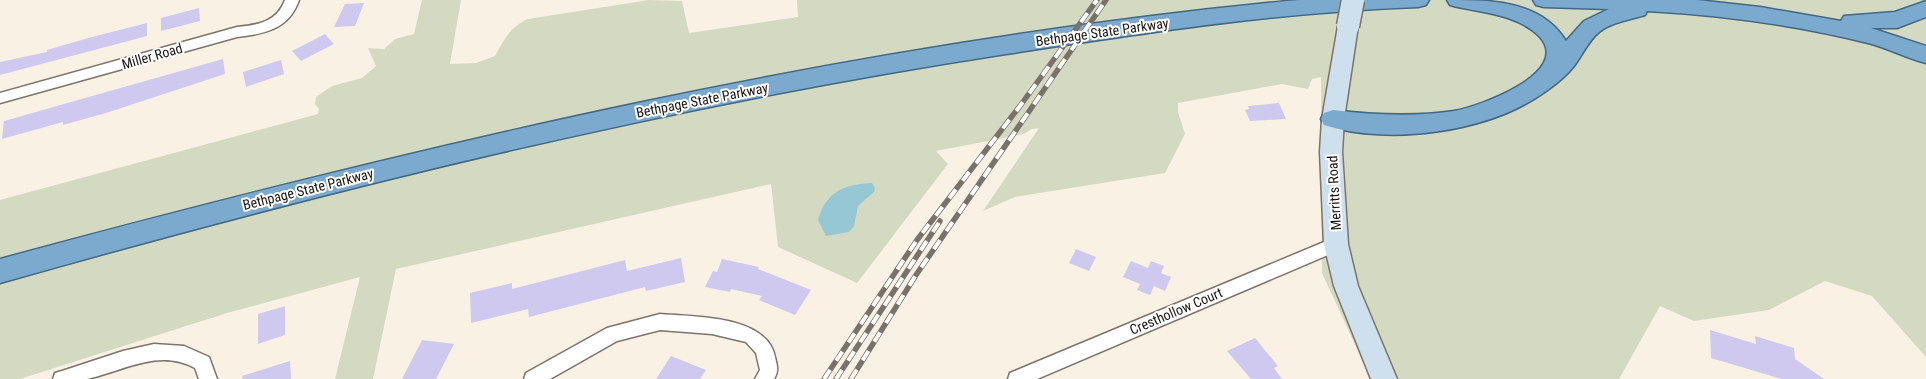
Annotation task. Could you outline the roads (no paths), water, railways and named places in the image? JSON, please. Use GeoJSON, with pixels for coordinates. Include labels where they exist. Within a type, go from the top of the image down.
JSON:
{"type":"FeatureCollection","features":[{"type":"Feature","properties":{"kind":"highway"},"geometry":{"type":"LineString","coordinates":[[1103,31],[1167,12],[1189,0]]}},
{"type":"Feature","properties":{"kind":"highway"},"geometry":{"type":"LineString","coordinates":[[1296,0],[1330,4]]}},
{"type":"Feature","properties":{"kind":"highway","name":"Bethpage State Parkway"},"geometry":{"type":"LineString","coordinates":[[0,271],[285,194],[602,120],[822,76],[1103,31],[1330,4],[1418,0]]}},
{"type":"Feature","properties":{"kind":"highway"},"geometry":{"type":"LineString","coordinates":[[1458,0],[1510,10],[1536,23],[1549,36],[1556,51],[1557,58],[1550,74]]}},
{"type":"Feature","properties":{"kind":"highway"},"geometry":{"type":"LineString","coordinates":[[1544,0],[1662,4],[1791,18],[1871,22],[1897,20],[1922,11]]}},
{"type":"Feature","properties":{"kind":"highway"},"geometry":{"type":"LineString","coordinates":[[1333,119],[1397,126],[1430,124],[1500,108],[1528,93],[1564,62],[1592,25],[1615,15],[1662,4]]}},
{"type":"Feature","properties":{"kind":"highway"},"geometry":{"type":"LineString","coordinates":[[1922,11],[1915,27],[1920,40],[1926,47]]}},
{"type":"Feature","properties":{"kind":"highway"},"geometry":{"type":"LineString","coordinates":[[1791,18],[1876,37],[1926,55]]}},
{"type":"Feature","properties":{"kind":"main road","name":"Merritts Road"},"geometry":{"type":"LineString","coordinates":[[1353,0],[1333,119],[1332,152],[1336,244],[1346,286],[1384,379]]}},
{"type":"Feature","properties":{"kind":"street","name":"Miller Road"},"geometry":{"type":"LineString","coordinates":[[0,98],[237,32],[260,30],[280,21],[290,8],[292,0]]}},
{"type":"Feature","properties":{"kind":"street","name":"Cresthollow Court"},"geometry":{"type":"LineString","coordinates":[[1016,379],[1336,244]]}},
{"type":"Feature","properties":{"kind":"street"},"geometry":{"type":"LineString","coordinates":[[533,379],[613,334],[660,322],[712,326],[752,336],[765,350],[768,371],[764,379]]}},
{"type":"Feature","properties":{"kind":"street"},"geometry":{"type":"LineString","coordinates":[[62,379],[135,356],[167,352],[186,354],[202,363],[208,379]]}},
{"type":"Feature","properties":{"kind":"water"},"geometry":{"type":"Polygon","coordinates":[[[872,183],[875,188],[874,192],[858,206],[854,226],[849,232],[826,236],[818,220],[821,210],[831,196],[853,185],[872,183]]]}},
{"type":"Feature","properties":{"kind":"railway"},"geometry":{"type":"LineString","coordinates":[[824,379],[917,240],[1020,106],[1097,0]]}},
{"type":"Feature","properties":{"kind":"railway"},"geometry":{"type":"LineString","coordinates":[[851,379],[916,275],[1106,0]]}},
{"type":"Feature","properties":{"kind":"railway"},"geometry":{"type":"LineString","coordinates":[[836,379],[940,221]]}}]}
